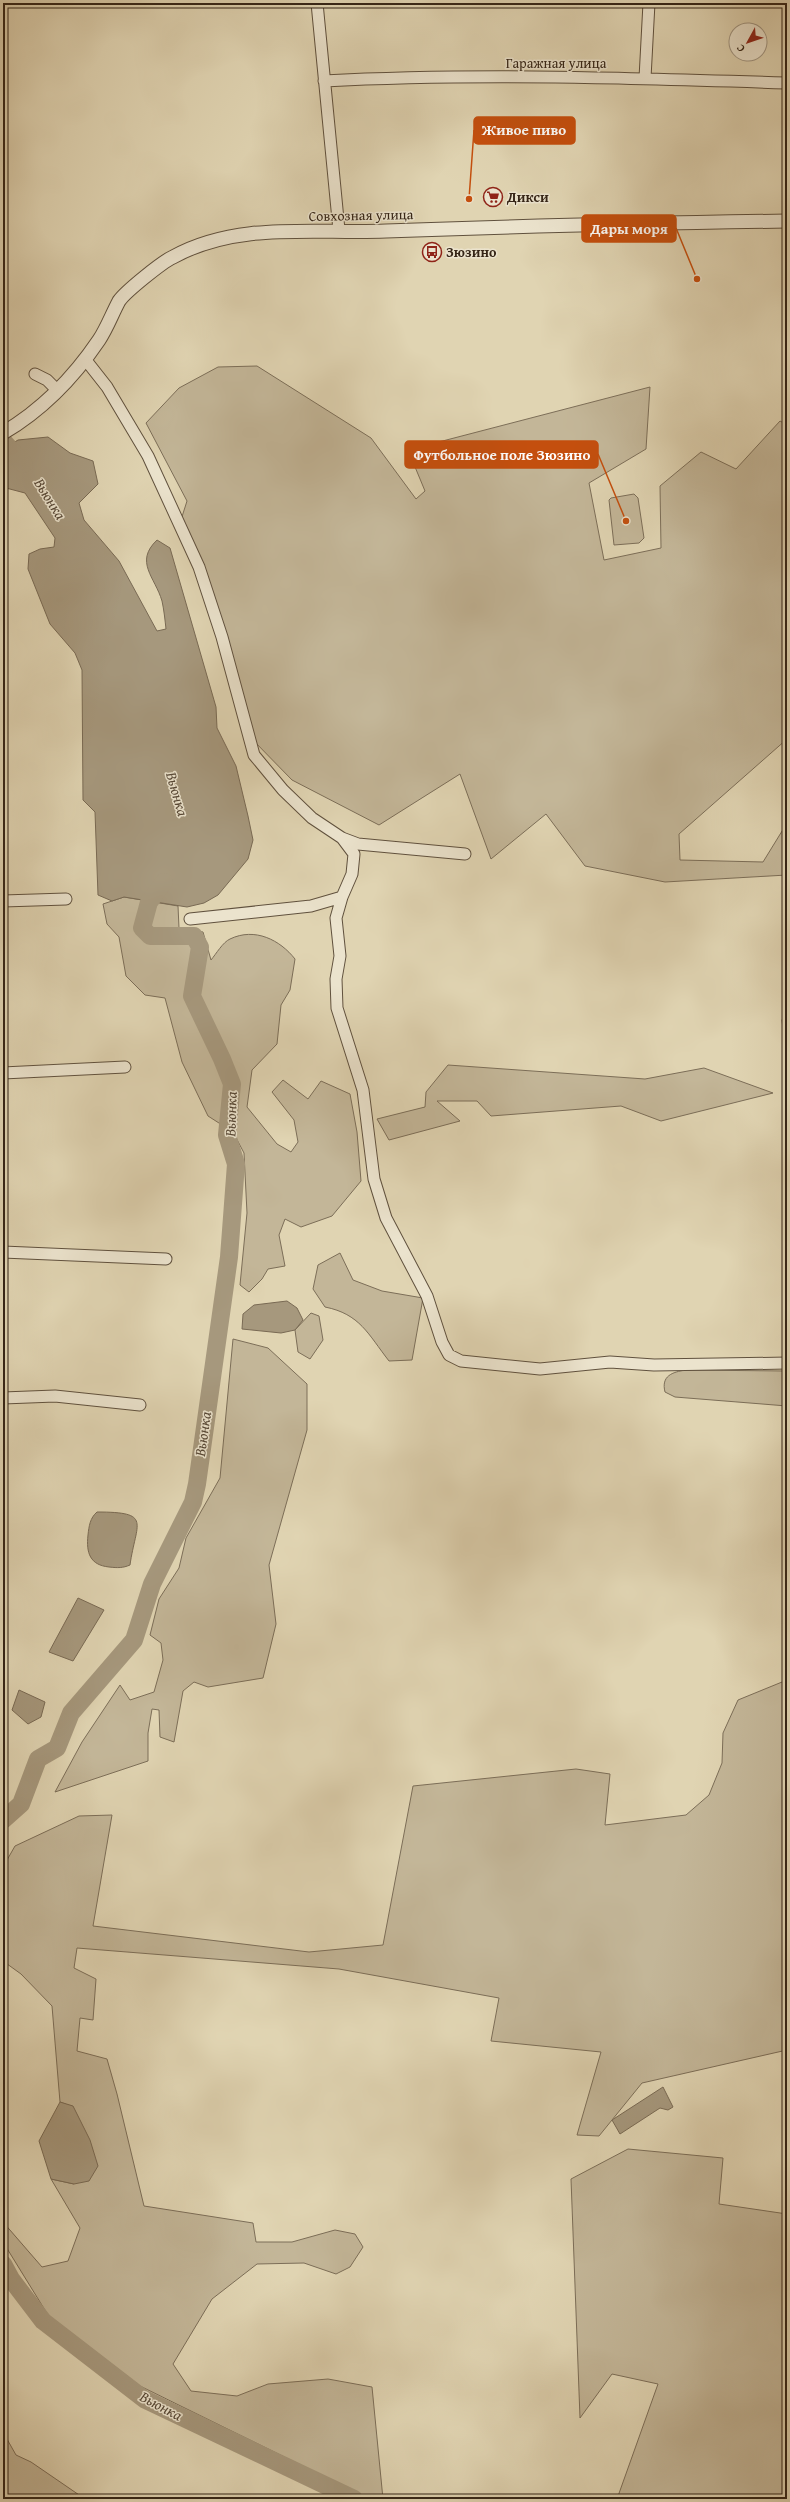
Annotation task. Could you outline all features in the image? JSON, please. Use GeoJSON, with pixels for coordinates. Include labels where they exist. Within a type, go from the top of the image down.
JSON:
{"type":"FeatureCollection","features":[{"type":"Feature","properties":{"kind":"street"},"geometry":{"type":"LineString","coordinates":[[317,3],[339,230]]}},
{"type":"Feature","properties":{"kind":"street"},"geometry":{"type":"LineString","coordinates":[[645,78],[649,3]]}},
{"type":"Feature","properties":{"kind":"street","name":"Гаражная улица"},"geometry":{"type":"LineString","coordinates":[[324,80],[443,77],[645,78],[787,83]]}},
{"type":"Feature","properties":{"kind":"street","name":"Совхозная улица"},"geometry":{"type":"LineString","coordinates":[[3,433],[16,425],[58,392],[100,338],[121,299],[170,258],[198,244],[256,232],[339,230],[383,232],[510,225],[787,221]]}},
{"type":"Feature","properties":{"kind":"street"},"geometry":{"type":"LineString","coordinates":[[85,359],[107,387],[148,456],[199,567],[222,637],[254,755],[283,790],[312,818],[342,838],[358,844],[466,854]]}},
{"type":"Feature","properties":{"kind":"street"},"geometry":{"type":"LineString","coordinates":[[35,374],[44,378],[58,392]]}},
{"type":"Feature","properties":{"kind":"street"},"geometry":{"type":"LineString","coordinates":[[342,838],[354,854],[352,874],[342,897],[336,918],[340,956],[336,979],[337,1008],[363,1090],[374,1179],[386,1218],[427,1296],[442,1342],[449,1355],[461,1361],[540,1369],[610,1362],[654,1365],[787,1363]]}},
{"type":"Feature","properties":{"kind":"street"},"geometry":{"type":"LineString","coordinates":[[190,919],[312,906],[342,897]]}},
{"type":"Feature","properties":{"kind":"street"},"geometry":{"type":"LineString","coordinates":[[3,900],[66,898]]}},
{"type":"Feature","properties":{"kind":"street"},"geometry":{"type":"LineString","coordinates":[[3,1073],[125,1067]]}},
{"type":"Feature","properties":{"kind":"street"},"geometry":{"type":"LineString","coordinates":[[3,1252],[166,1259]]}},
{"type":"Feature","properties":{"kind":"street"},"geometry":{"type":"LineString","coordinates":[[3,1398],[55,1396],[140,1405]]}},
{"type":"Feature","properties":{"kind":"shaded area"},"geometry":{"type":"Polygon","coordinates":[[[257,366],[371,438],[416,499],[425,491],[408,450],[650,387],[646,449],[589,483],[604,560],[661,548],[660,486],[701,452],[736,469],[780,421],[787,425],[787,739],[679,834],[680,860],[763,862],[787,823],[787,875],[665,882],[585,866],[546,814],[491,859],[460,774],[379,825],[292,780],[250,737],[180,523],[187,501],[146,423],[179,388],[218,367],[257,366]]]}},
{"type":"Feature","properties":{"kind":"shaded area"},"geometry":{"type":"Polygon","coordinates":[[[634,494],[638,498],[644,538],[639,543],[614,545],[609,500],[611,498],[634,494]]]}},
{"type":"Feature","properties":{"kind":"shaded area"},"geometry":{"type":"Polygon","coordinates":[[[124,897],[178,906],[179,928],[203,932],[211,960],[222,945],[227,941],[249,934],[266,937],[274,941],[289,952],[295,959],[290,990],[281,1005],[277,1044],[252,1070],[247,1107],[277,1144],[291,1152],[298,1142],[294,1120],[272,1092],[283,1080],[308,1099],[321,1081],[350,1094],[357,1132],[361,1181],[332,1216],[301,1227],[285,1219],[279,1235],[285,1266],[268,1269],[262,1279],[249,1292],[240,1285],[247,1213],[244,1153],[233,1132],[208,1116],[182,1062],[165,998],[145,995],[126,976],[119,937],[107,924],[103,904],[124,897]]]}},
{"type":"Feature","properties":{"kind":"shaded area"},"geometry":{"type":"Polygon","coordinates":[[[787,1011],[787,1067],[782,1020],[787,1011]]]}},
{"type":"Feature","properties":{"kind":"shaded area"},"geometry":{"type":"Polygon","coordinates":[[[448,1065],[645,1079],[704,1068],[773,1093],[661,1121],[621,1106],[491,1116],[477,1101],[437,1101],[460,1121],[389,1140],[377,1119],[425,1107],[426,1092],[448,1065]]]}},
{"type":"Feature","properties":{"kind":"shaded area"},"geometry":{"type":"Polygon","coordinates":[[[340,1253],[353,1280],[382,1291],[423,1298],[412,1360],[389,1361],[369,1334],[355,1320],[337,1310],[325,1307],[313,1289],[318,1265],[340,1253]]]}},
{"type":"Feature","properties":{"kind":"shaded area"},"geometry":{"type":"Polygon","coordinates":[[[311,1313],[319,1316],[323,1340],[310,1359],[298,1352],[295,1330],[311,1313]]]}},
{"type":"Feature","properties":{"kind":"shaded area"},"geometry":{"type":"Polygon","coordinates":[[[233,1339],[268,1348],[307,1384],[307,1430],[269,1565],[276,1624],[263,1678],[208,1687],[194,1682],[183,1691],[174,1742],[160,1737],[159,1710],[152,1709],[148,1733],[148,1761],[55,1792],[82,1742],[120,1685],[130,1700],[154,1692],[163,1660],[161,1643],[150,1635],[159,1599],[179,1568],[186,1538],[220,1478],[233,1339]]]}},
{"type":"Feature","properties":{"kind":"shaded area"},"geometry":{"type":"Polygon","coordinates":[[[686,1370],[787,1371],[787,1406],[675,1397],[665,1392],[664,1387],[666,1379],[676,1372],[686,1370]]]}},
{"type":"Feature","properties":{"kind":"shaded area"},"geometry":{"type":"Polygon","coordinates":[[[782,1682],[787,1682],[787,2050],[642,2083],[599,2136],[577,2135],[601,2052],[491,2041],[499,1998],[339,1969],[77,1948],[74,1968],[96,1979],[93,2020],[80,2018],[77,2051],[107,2059],[144,2206],[253,2223],[256,2242],[292,2242],[335,2230],[355,2234],[363,2247],[350,2267],[336,2274],[304,2263],[257,2264],[212,2299],[173,2364],[191,2391],[237,2396],[268,2384],[328,2379],[372,2387],[383,2499],[370,2499],[140,2386],[48,2315],[3,2242],[3,2222],[42,2267],[68,2261],[80,2228],[51,2179],[74,2184],[73,2107],[60,2102],[52,2006],[21,1974],[3,1961],[3,1867],[15,1846],[79,1816],[112,1815],[93,1926],[309,1952],[383,1945],[413,1786],[576,1769],[610,1774],[605,1825],[686,1815],[709,1795],[722,1763],[723,1733],[738,1700],[782,1682]]]}},
{"type":"Feature","properties":{"kind":"shaded area"},"geometry":{"type":"Polygon","coordinates":[[[628,2149],[723,2158],[719,2204],[787,2214],[787,2499],[617,2499],[658,2384],[612,2374],[580,2418],[571,2179],[628,2149]]]}},
{"type":"Feature","properties":{"kind":"shaded area"},"geometry":{"type":"Polygon","coordinates":[[[3,2432],[16,2455],[31,2462],[85,2499],[3,2499],[3,2432]]]}},
{"type":"Feature","properties":{"kind":"water"},"geometry":{"type":"Polygon","coordinates":[[[48,437],[70,453],[93,461],[98,484],[79,503],[84,520],[119,561],[157,631],[166,629],[162,601],[148,570],[147,555],[150,548],[157,540],[170,548],[216,707],[217,728],[236,766],[253,840],[248,859],[218,895],[204,903],[187,907],[124,897],[112,901],[98,895],[95,812],[83,800],[82,670],[75,653],[50,624],[28,569],[29,554],[40,549],[54,547],[55,538],[25,493],[6,488],[3,474],[3,449],[18,440],[48,437]]]}},
{"type":"Feature","properties":{"kind":"water"},"geometry":{"type":"Polygon","coordinates":[[[287,1301],[297,1308],[303,1320],[295,1330],[281,1333],[242,1329],[243,1314],[254,1305],[287,1301]]]}},
{"type":"Feature","properties":{"kind":"water"},"geometry":{"type":"Polygon","coordinates":[[[97,1512],[127,1514],[134,1517],[137,1522],[137,1529],[130,1565],[118,1568],[103,1566],[93,1561],[89,1553],[88,1532],[91,1520],[97,1512]]]}},
{"type":"Feature","properties":{"kind":"water"},"geometry":{"type":"Polygon","coordinates":[[[78,1598],[104,1610],[73,1661],[49,1652],[78,1598]]]}},
{"type":"Feature","properties":{"kind":"water"},"geometry":{"type":"Polygon","coordinates":[[[19,1690],[45,1702],[41,1717],[28,1724],[12,1710],[19,1690]]]}},
{"type":"Feature","properties":{"kind":"water"},"geometry":{"type":"Polygon","coordinates":[[[663,2087],[673,2107],[668,2110],[660,2108],[620,2134],[612,2120],[663,2087]]]}},
{"type":"Feature","properties":{"kind":"water"},"geometry":{"type":"Polygon","coordinates":[[[60,2102],[73,2106],[90,2140],[98,2166],[89,2181],[74,2184],[51,2179],[39,2141],[60,2102]]]}},
{"type":"Feature","properties":{"kind":"waterway","name":"Вьюнка"},"geometry":{"type":"LineString","coordinates":[[3,441],[24,464]]}},
{"type":"Feature","properties":{"kind":"waterway","name":"Вьюнка"},"geometry":{"type":"LineString","coordinates":[[3,1820],[21,1804],[38,1759],[57,1748],[71,1713],[134,1640],[152,1584],[193,1502],[197,1484],[229,1257],[236,1164],[227,1135],[232,1084],[222,1059],[192,996],[200,947],[194,936],[150,936],[142,928],[149,902],[164,882]]}},
{"type":"Feature","properties":{"kind":"waterway","name":"Вьюнка"},"geometry":{"type":"LineString","coordinates":[[3,2264],[11,2279],[43,2321],[144,2399],[354,2499]]}},
{"type":"Feature","properties":{"kind":"place","name":"Дикси"},"geometry":{"type":"Point","coordinates":[493,197]}},
{"type":"Feature","properties":{"kind":"place","name":"Живое пиво"},"geometry":{"type":"Point","coordinates":[469,199]}},
{"type":"Feature","properties":{"kind":"place","name":"Зюзино"},"geometry":{"type":"Point","coordinates":[432,252]}},
{"type":"Feature","properties":{"kind":"place","name":"Дары моря"},"geometry":{"type":"Point","coordinates":[697,279]}},
{"type":"Feature","properties":{"kind":"place","name":"Футбольное поле Зюзино"},"geometry":{"type":"Point","coordinates":[626,521]}}]}
